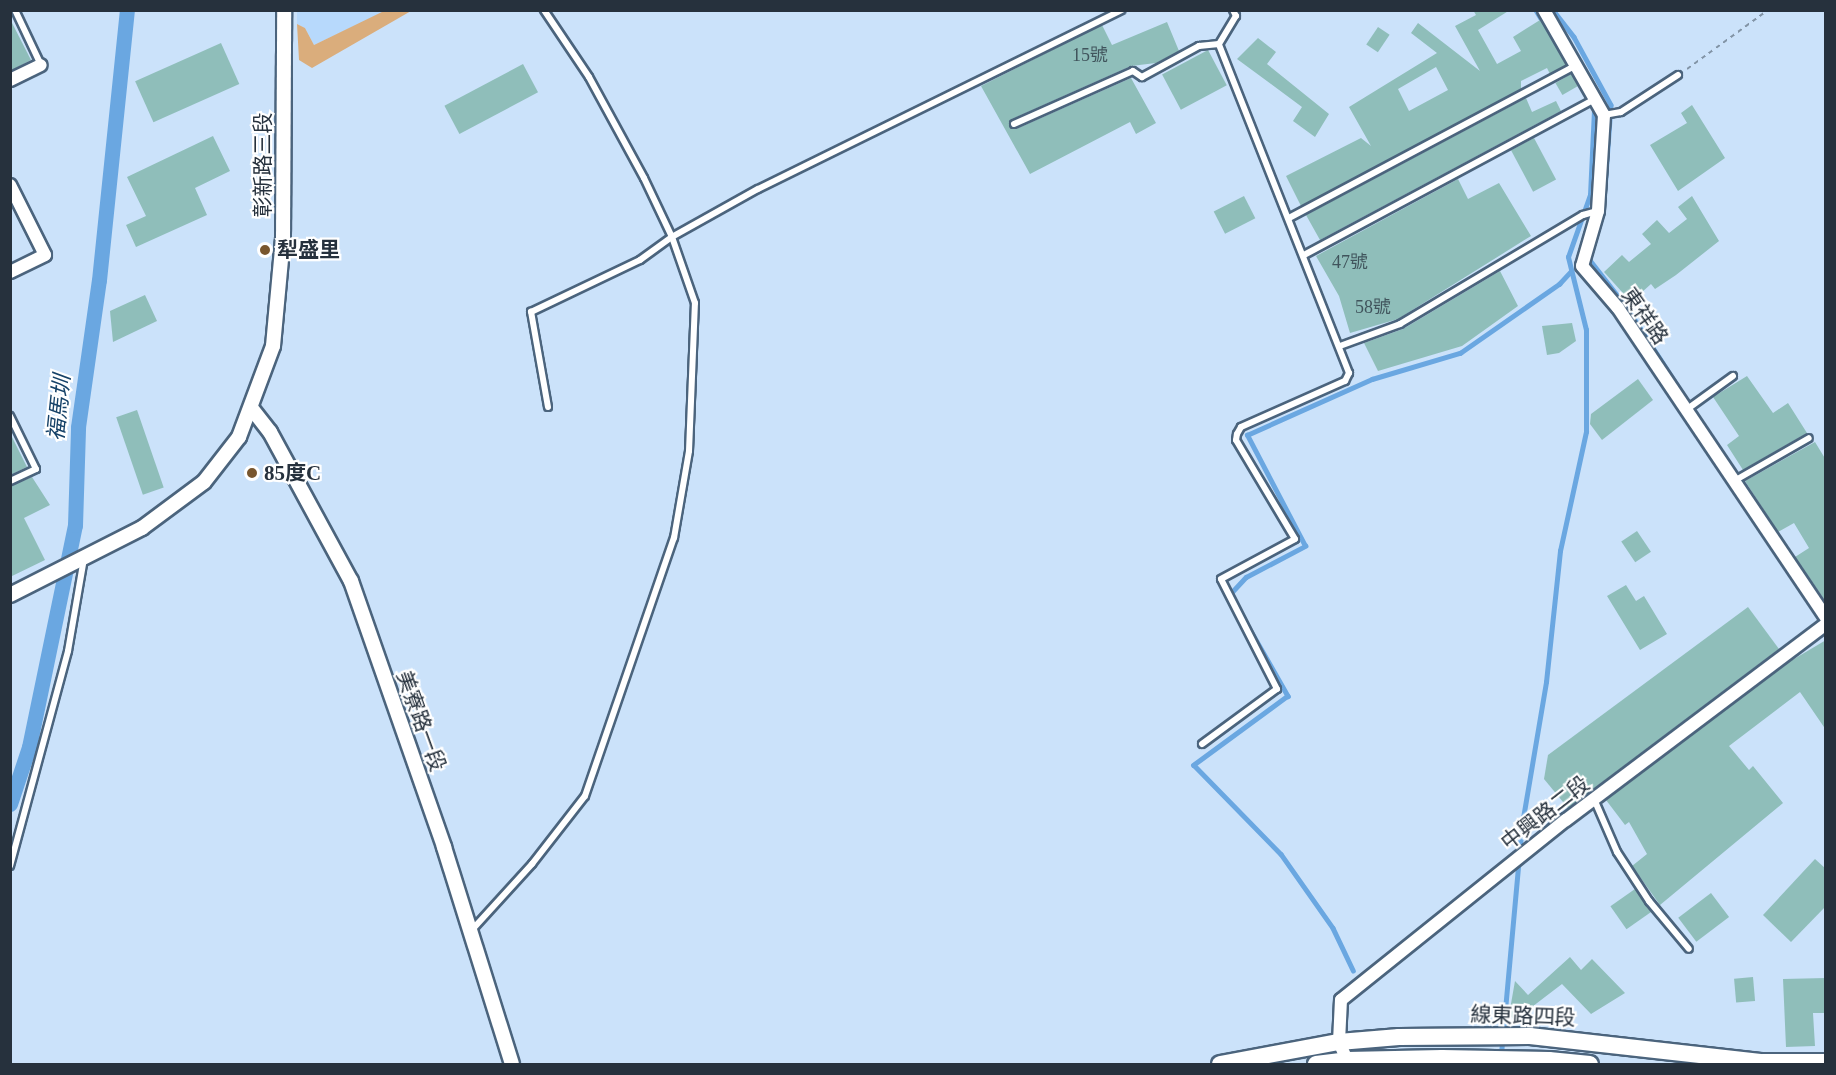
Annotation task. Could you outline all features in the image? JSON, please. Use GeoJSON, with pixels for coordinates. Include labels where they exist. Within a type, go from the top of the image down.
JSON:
{"type":"FeatureCollection","features":[{"type":"Feature","properties":{"kind":"main road","name":"線東路四段"},"geometry":{"type":"LineString","coordinates":[[1220,1065],[1339,1042],[1399,1037],[1530,1036],[1763,1062],[1826,1062]]}},
{"type":"Feature","properties":{"kind":"main road","name":"線東路四段"},"geometry":{"type":"LineString","coordinates":[[1316,1065],[1347,1060],[1549,1060],[1590,1065]]}},
{"type":"Feature","properties":{"kind":"street","name":"彰新路三段"},"geometry":{"type":"LineString","coordinates":[[10,595],[142,528],[204,482],[239,437],[252,409],[273,346],[283,239],[284,10]]}},
{"type":"Feature","properties":{"kind":"street","name":"東祥路"},"geometry":{"type":"LineString","coordinates":[[1544,10],[1598,98],[1604,115],[1598,211],[1582,266],[1618,308],[1690,407],[1733,481],[1826,618]]}},
{"type":"Feature","properties":{"kind":"street"},"geometry":{"type":"LineString","coordinates":[[10,80],[41,65]]}},
{"type":"Feature","properties":{"kind":"street"},"geometry":{"type":"LineString","coordinates":[[10,185],[45,255],[10,272]]}},
{"type":"Feature","properties":{"kind":"street","name":"美寮路一段"},"geometry":{"type":"LineString","coordinates":[[252,409],[270,432],[351,581],[470,932],[512,1065]]}},
{"type":"Feature","properties":{"kind":"street","name":"中興路二段"},"geometry":{"type":"LineString","coordinates":[[1347,1060],[1339,1042],[1341,1000],[1594,799],[1826,624]]}},
{"type":"Feature","properties":{"kind":"lane"},"geometry":{"type":"LineString","coordinates":[[15,10],[41,65]]}},
{"type":"Feature","properties":{"kind":"lane"},"geometry":{"type":"LineString","coordinates":[[470,932],[532,864],[585,796],[674,538],[688,451],[695,303],[672,237],[589,77],[544,10]]}},
{"type":"Feature","properties":{"kind":"lane"},"geometry":{"type":"LineString","coordinates":[[548,407],[531,312],[640,260],[672,237],[758,189],[1121,10]]}},
{"type":"Feature","properties":{"kind":"lane"},"geometry":{"type":"LineString","coordinates":[[1219,44],[1236,16],[1233,10]]}},
{"type":"Feature","properties":{"kind":"lane"},"geometry":{"type":"LineString","coordinates":[[1014,124],[1133,71],[1142,77],[1199,46],[1219,44]]}},
{"type":"Feature","properties":{"kind":"lane"},"geometry":{"type":"LineString","coordinates":[[1203,744],[1277,689],[1221,579],[1295,539],[1236,440],[1236,434],[1241,427],[1345,381],[1349,373],[1219,44]]}},
{"type":"Feature","properties":{"kind":"lane"},"geometry":{"type":"LineString","coordinates":[[1289,218],[1577,64]]}},
{"type":"Feature","properties":{"kind":"lane"},"geometry":{"type":"LineString","coordinates":[[1604,115],[1621,112],[1678,75]]}},
{"type":"Feature","properties":{"kind":"lane"},"geometry":{"type":"LineString","coordinates":[[1304,255],[1598,98]]}},
{"type":"Feature","properties":{"kind":"lane"},"geometry":{"type":"LineString","coordinates":[[1340,346],[1400,324],[1583,215],[1598,211]]}},
{"type":"Feature","properties":{"kind":"lane"},"geometry":{"type":"LineString","coordinates":[[1690,407],[1733,376]]}},
{"type":"Feature","properties":{"kind":"lane"},"geometry":{"type":"LineString","coordinates":[[10,416],[36,470],[10,482]]}},
{"type":"Feature","properties":{"kind":"lane"},"geometry":{"type":"LineString","coordinates":[[1733,481],[1809,438]]}},
{"type":"Feature","properties":{"kind":"lane"},"geometry":{"type":"LineString","coordinates":[[10,866],[68,651],[84,558]]}},
{"type":"Feature","properties":{"kind":"lane"},"geometry":{"type":"LineString","coordinates":[[1594,799],[1617,852],[1649,902],[1689,949]]}},
{"type":"Feature","properties":{"kind":"path"},"geometry":{"type":"LineString","coordinates":[[1678,75],[1768,10]]}},
{"type":"Feature","properties":{"kind":"shaded area"},"geometry":{"type":"Polygon","coordinates":[[[386,10],[411,11],[312,68],[299,60],[297,24],[305,28],[314,45],[386,10]]]}},
{"type":"Feature","properties":{"kind":"shaded area"},"geometry":{"type":"Polygon","coordinates":[[[297,11],[386,11],[314,45],[305,28],[297,24],[297,11]]]}},
{"type":"Feature","properties":{"kind":"building"},"geometry":{"type":"Polygon","coordinates":[[[1473,10],[1510,10],[1478,30],[1497,64],[1521,51],[1513,37],[1540,20],[1566,65],[1550,74],[1547,68],[1521,81],[1521,89],[1301,206],[1286,176],[1361,138],[1371,146],[1349,107],[1437,53],[1411,33],[1418,23],[1480,71],[1455,26],[1476,15],[1473,10]],[[1436,67],[1398,89],[1409,111],[1448,90],[1436,67]]]}},
{"type":"Feature","properties":{"kind":"building"},"geometry":{"type":"Polygon","coordinates":[[[10,19],[31,60],[10,71],[10,19]]]}},
{"type":"Feature","properties":{"kind":"building"},"geometry":{"type":"Polygon","coordinates":[[[1167,22],[1179,51],[1156,63],[1131,66],[1012,119],[1009,124],[1016,129],[1131,78],[1156,123],[1136,134],[1130,122],[1030,174],[981,86],[1102,25],[1112,45],[1167,22]]]}},
{"type":"Feature","properties":{"kind":"building"},"geometry":{"type":"Polygon","coordinates":[[[1378,27],[1390,35],[1378,52],[1366,44],[1378,27]]]}},
{"type":"Feature","properties":{"kind":"building"},"geometry":{"type":"Polygon","coordinates":[[[1258,38],[1276,52],[1267,64],[1329,114],[1315,137],[1293,121],[1302,107],[1237,59],[1258,38]]]}},
{"type":"Feature","properties":{"kind":"building"},"geometry":{"type":"Polygon","coordinates":[[[221,43],[239,84],[153,122],[135,81],[221,43]]]}},
{"type":"Feature","properties":{"kind":"building"},"geometry":{"type":"Polygon","coordinates":[[[1208,50],[1227,85],[1181,110],[1162,74],[1208,50]]]}},
{"type":"Feature","properties":{"kind":"building"},"geometry":{"type":"Polygon","coordinates":[[[523,64],[538,92],[459,134],[444,106],[523,64]]]}},
{"type":"Feature","properties":{"kind":"building"},"geometry":{"type":"Polygon","coordinates":[[[1571,74],[1578,86],[1562,95],[1555,83],[1571,74]]]}},
{"type":"Feature","properties":{"kind":"building"},"geometry":{"type":"Polygon","coordinates":[[[1526,98],[1532,112],[1556,101],[1561,111],[1320,240],[1306,215],[1526,98]]]}},
{"type":"Feature","properties":{"kind":"building"},"geometry":{"type":"Polygon","coordinates":[[[1692,105],[1725,158],[1678,191],[1650,145],[1687,123],[1681,113],[1692,105]]]}},
{"type":"Feature","properties":{"kind":"building"},"geometry":{"type":"Polygon","coordinates":[[[213,136],[230,171],[195,188],[207,215],[136,247],[126,225],[146,216],[127,177],[213,136]]]}},
{"type":"Feature","properties":{"kind":"building"},"geometry":{"type":"Polygon","coordinates":[[[1534,138],[1556,179],[1533,192],[1511,150],[1534,138]]]}},
{"type":"Feature","properties":{"kind":"building"},"geometry":{"type":"Polygon","coordinates":[[[1458,179],[1468,199],[1499,183],[1531,236],[1398,319],[1350,333],[1339,296],[1316,256],[1458,179]]]}},
{"type":"Feature","properties":{"kind":"building"},"geometry":{"type":"Polygon","coordinates":[[[1244,196],[1255,218],[1225,234],[1214,211],[1244,196]]]}},
{"type":"Feature","properties":{"kind":"building"},"geometry":{"type":"Polygon","coordinates":[[[1692,196],[1719,241],[1676,275],[1655,289],[1651,284],[1631,302],[1604,272],[1622,255],[1629,262],[1651,244],[1642,234],[1657,220],[1669,233],[1687,219],[1678,207],[1692,196]]]}},
{"type":"Feature","properties":{"kind":"building"},"geometry":{"type":"Polygon","coordinates":[[[1500,271],[1518,306],[1462,346],[1378,371],[1364,343],[1403,329],[1500,271]]]}},
{"type":"Feature","properties":{"kind":"building"},"geometry":{"type":"Polygon","coordinates":[[[145,295],[157,321],[113,342],[110,311],[145,295]]]}},
{"type":"Feature","properties":{"kind":"building"},"geometry":{"type":"Polygon","coordinates":[[[1572,323],[1576,341],[1559,353],[1547,355],[1542,326],[1572,323]]]}},
{"type":"Feature","properties":{"kind":"building"},"geometry":{"type":"Polygon","coordinates":[[[1747,376],[1773,413],[1788,403],[1807,433],[1743,470],[1727,445],[1739,436],[1713,397],[1747,376]]]}},
{"type":"Feature","properties":{"kind":"building"},"geometry":{"type":"Polygon","coordinates":[[[1638,379],[1653,400],[1602,440],[1590,424],[1591,414],[1638,379]]]}},
{"type":"Feature","properties":{"kind":"building"},"geometry":{"type":"Polygon","coordinates":[[[137,410],[164,488],[143,495],[116,417],[137,410]]]}},
{"type":"Feature","properties":{"kind":"building"},"geometry":{"type":"Polygon","coordinates":[[[10,433],[27,467],[10,475],[10,433]]]}},
{"type":"Feature","properties":{"kind":"building"},"geometry":{"type":"Polygon","coordinates":[[[1815,442],[1826,460],[1826,602],[1795,557],[1809,548],[1794,523],[1778,532],[1745,481],[1815,442]]]}},
{"type":"Feature","properties":{"kind":"building"},"geometry":{"type":"Polygon","coordinates":[[[32,477],[50,505],[24,518],[45,560],[10,577],[10,486],[32,477]]]}},
{"type":"Feature","properties":{"kind":"building"},"geometry":{"type":"Polygon","coordinates":[[[1637,531],[1651,552],[1635,562],[1621,542],[1637,531]]]}},
{"type":"Feature","properties":{"kind":"building"},"geometry":{"type":"Polygon","coordinates":[[[1626,585],[1636,601],[1644,596],[1667,634],[1640,650],[1607,596],[1626,585]]]}},
{"type":"Feature","properties":{"kind":"building"},"geometry":{"type":"Polygon","coordinates":[[[1748,607],[1779,649],[1568,808],[1544,779],[1548,755],[1748,607]]]}},
{"type":"Feature","properties":{"kind":"building"},"geometry":{"type":"Polygon","coordinates":[[[1826,640],[1826,730],[1800,692],[1729,746],[1749,770],[1753,766],[1783,803],[1660,905],[1632,866],[1647,854],[1629,822],[1625,825],[1606,800],[1789,662],[1826,640]]]}},
{"type":"Feature","properties":{"kind":"building"},"geometry":{"type":"Polygon","coordinates":[[[1815,859],[1826,869],[1826,906],[1791,942],[1763,915],[1815,859]]]}},
{"type":"Feature","properties":{"kind":"building"},"geometry":{"type":"Polygon","coordinates":[[[1635,889],[1651,912],[1626,929],[1610,906],[1635,889]]]}},
{"type":"Feature","properties":{"kind":"building"},"geometry":{"type":"Polygon","coordinates":[[[1711,893],[1729,917],[1696,942],[1678,918],[1711,893]]]}},
{"type":"Feature","properties":{"kind":"building"},"geometry":{"type":"Polygon","coordinates":[[[1570,957],[1581,970],[1592,959],[1625,993],[1591,1014],[1562,984],[1515,1020],[1509,1015],[1515,981],[1528,995],[1570,957]]]}},
{"type":"Feature","properties":{"kind":"building"},"geometry":{"type":"Polygon","coordinates":[[[1753,977],[1755,1001],[1736,1003],[1734,979],[1753,977]]]}},
{"type":"Feature","properties":{"kind":"building"},"geometry":{"type":"Polygon","coordinates":[[[1826,978],[1826,1013],[1813,1013],[1815,1046],[1786,1047],[1783,979],[1826,978]]]}},
{"type":"Feature","properties":{"kind":"waterway","name":"福馬圳"},"geometry":{"type":"LineString","coordinates":[[10,804],[29,747],[75,525],[78,427],[99,280],[127,10]]}},
{"type":"Feature","properties":{"kind":"waterway"},"geometry":{"type":"LineString","coordinates":[[1536,10],[1564,57]]}},
{"type":"Feature","properties":{"kind":"waterway"},"geometry":{"type":"LineString","coordinates":[[1553,10],[1574,37],[1611,105],[1605,189]]}},
{"type":"Feature","properties":{"kind":"waterway"},"geometry":{"type":"LineString","coordinates":[[1501,1054],[1522,824],[1546,682],[1560,551],[1586,432],[1586,330],[1568,257],[1590,195],[1594,109],[1591,104]]}},
{"type":"Feature","properties":{"kind":"waterway"},"geometry":{"type":"LineString","coordinates":[[1590,255],[1589,259],[1628,309],[1696,414]]}},
{"type":"Feature","properties":{"kind":"waterway"},"geometry":{"type":"LineString","coordinates":[[1230,594],[1246,577],[1305,546],[1247,435],[1372,379],[1460,353],[1559,284],[1571,271]]}},
{"type":"Feature","properties":{"kind":"waterway"},"geometry":{"type":"LineString","coordinates":[[1247,624],[1288,696],[1194,765],[1281,854],[1333,928],[1353,970]]}},
{"type":"Feature","properties":{"kind":"place","name":"犁盛里"},"geometry":{"type":"Point","coordinates":[265,250]}},
{"type":"Feature","properties":{"kind":"place","name":"85度C"},"geometry":{"type":"Point","coordinates":[252,473]}}]}
